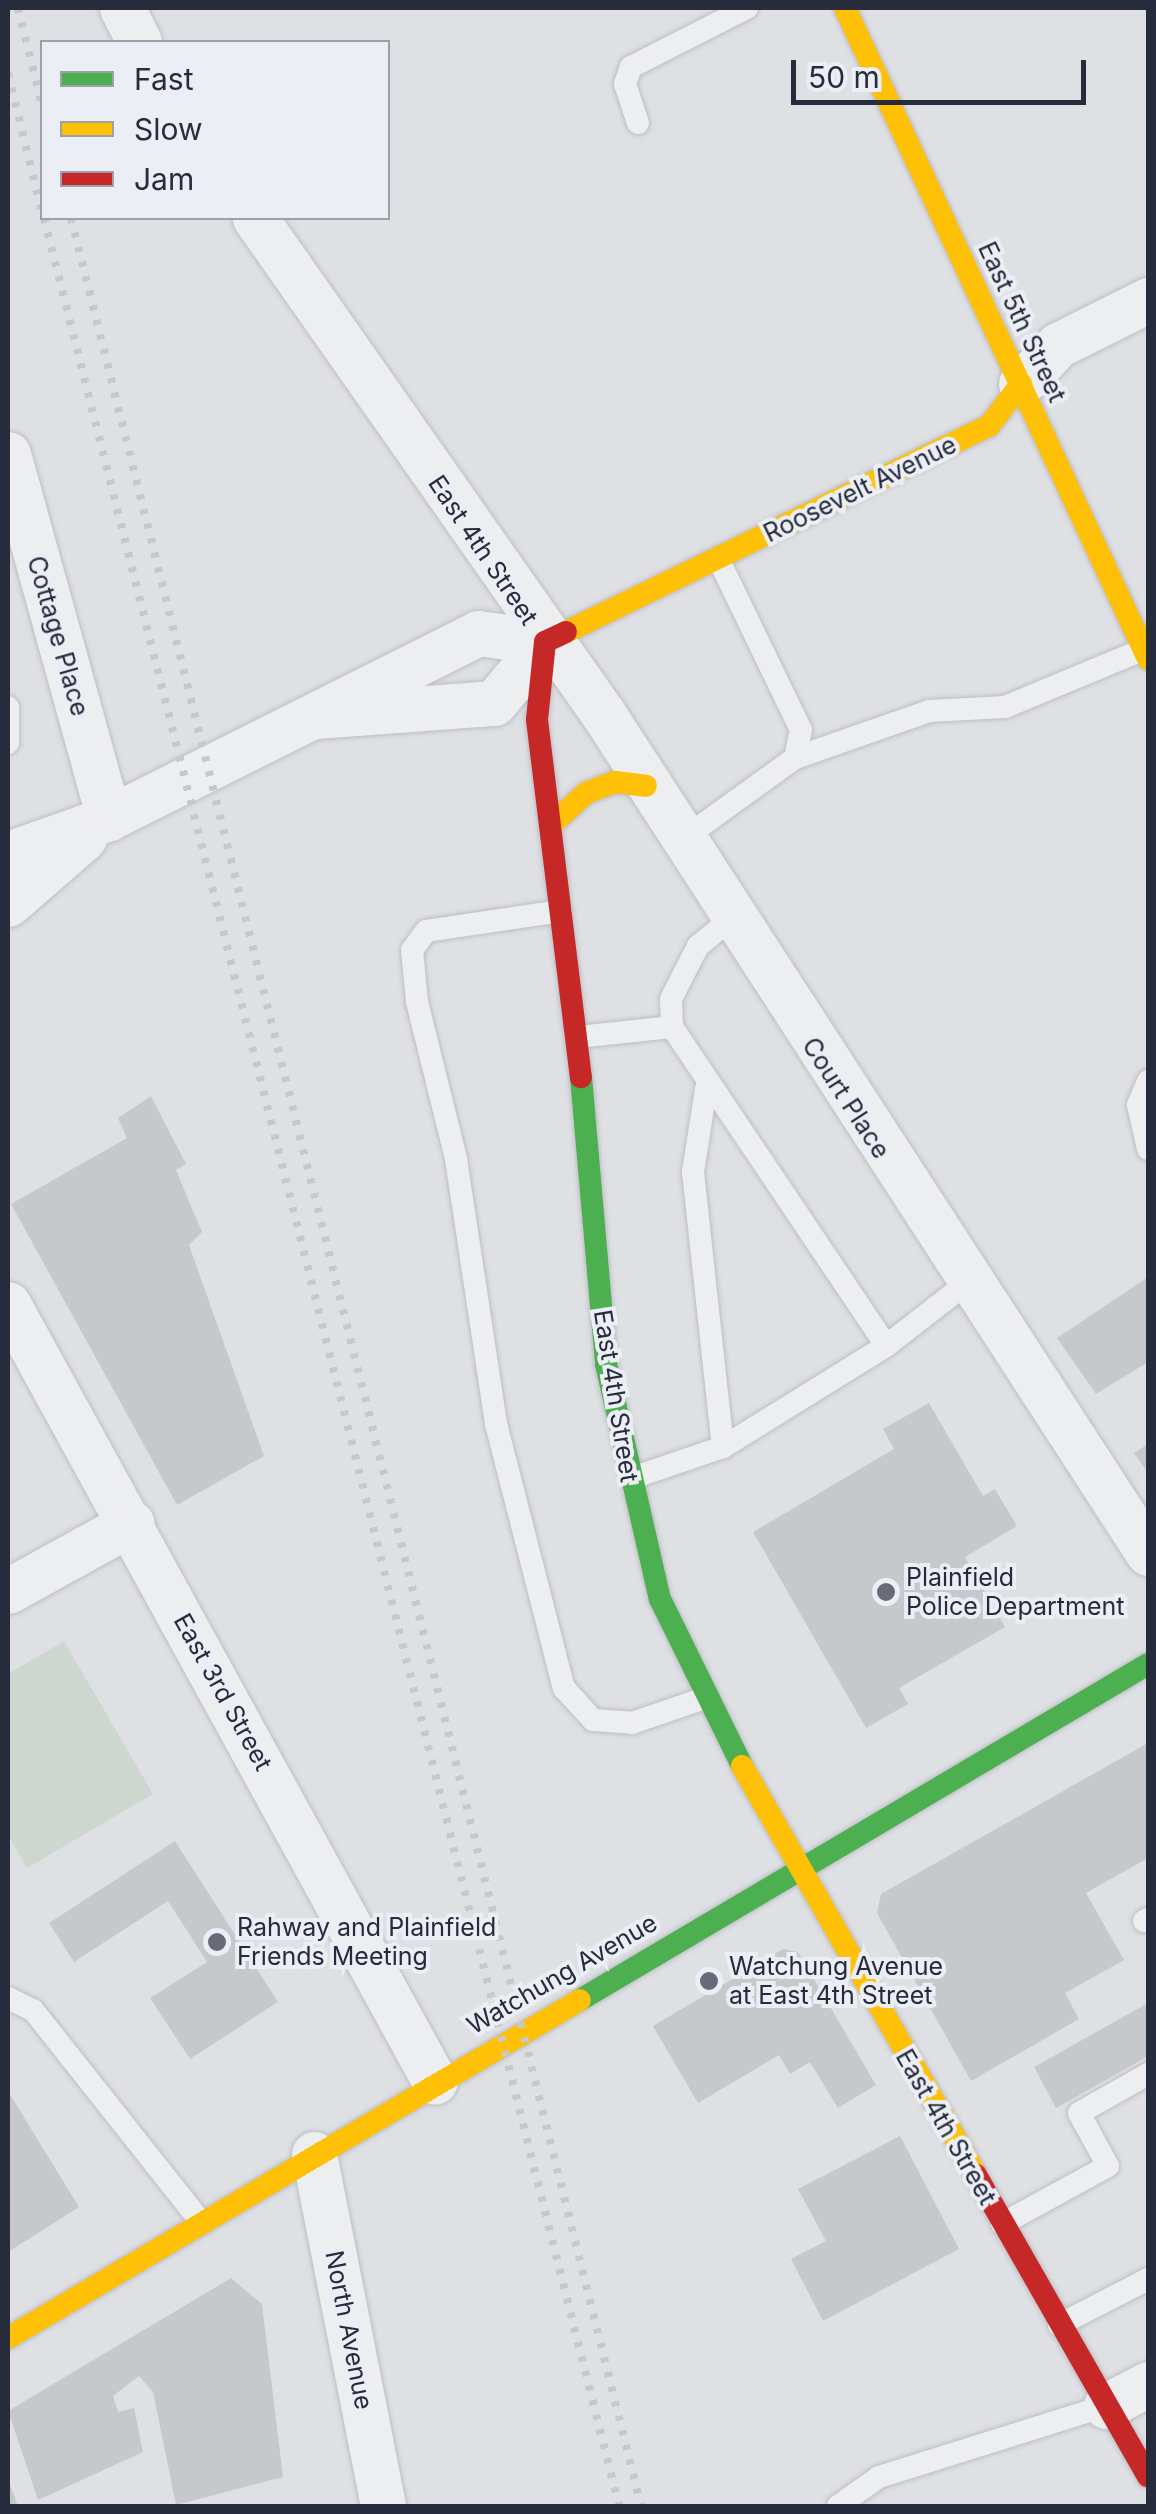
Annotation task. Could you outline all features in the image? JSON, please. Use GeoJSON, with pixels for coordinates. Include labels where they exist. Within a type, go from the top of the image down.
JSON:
{"type":"FeatureCollection","features":[{"type":"Feature","properties":{"kind":"main road","name":"East 5th Street"},"geometry":{"type":"LineString","coordinates":[[845,8],[1146,654]]}},
{"type":"Feature","properties":{"kind":"main road","name":"Roosevelt Avenue"},"geometry":{"type":"LineString","coordinates":[[545,642],[989,426],[1021,384]]}},
{"type":"Feature","properties":{"kind":"main road","name":"East 4th Street"},"geometry":{"type":"LineString","coordinates":[[545,642],[537,720],[578,1036],[606,1364],[629,1480],[660,1599],[702,1699],[1148,2476]]}},
{"type":"Feature","properties":{"kind":"main road"},"geometry":{"type":"LineString","coordinates":[[550,826],[586,793],[615,782],[646,786]]}},
{"type":"Feature","properties":{"kind":"main road","name":"Watchung Avenue"},"geometry":{"type":"LineString","coordinates":[[8,2338],[435,2082],[800,1874],[1148,1664]]}},
{"type":"Feature","properties":{"kind":"street"},"geometry":{"type":"LineString","coordinates":[[122,8],[138,40]]}},
{"type":"Feature","properties":{"kind":"street","name":"East 4th Street"},"geometry":{"type":"LineString","coordinates":[[256,220],[545,642]]}},
{"type":"Feature","properties":{"kind":"street","name":"Roosevelt Avenue"},"geometry":{"type":"LineString","coordinates":[[1021,384],[1058,345],[1148,300]]}},
{"type":"Feature","properties":{"kind":"street","name":"Cottage Place"},"geometry":{"type":"LineString","coordinates":[[8,454],[109,818]]}},
{"type":"Feature","properties":{"kind":"street","name":"Roosevelt Avenue"},"geometry":{"type":"LineString","coordinates":[[8,854],[109,818],[301,716],[478,633],[545,642]]}},
{"type":"Feature","properties":{"kind":"street","name":"Roosevelt Avenue"},"geometry":{"type":"LineString","coordinates":[[301,716],[494,703],[545,642]]}},
{"type":"Feature","properties":{"kind":"street","name":"Court Place"},"geometry":{"type":"LineString","coordinates":[[545,642],[646,786],[967,1284],[1148,1553]]}},
{"type":"Feature","properties":{"kind":"street","name":"Roosevelt Avenue"},"geometry":{"type":"LineString","coordinates":[[8,904],[109,818]]}},
{"type":"Feature","properties":{"kind":"street","name":"East 3rd Street"},"geometry":{"type":"LineString","coordinates":[[8,1304],[435,2082]]}},
{"type":"Feature","properties":{"kind":"street"},"geometry":{"type":"LineString","coordinates":[[8,1591],[131,1523]]}},
{"type":"Feature","properties":{"kind":"street","name":"North Avenue"},"geometry":{"type":"LineString","coordinates":[[314,2154],[384,2506]]}},
{"type":"Feature","properties":{"kind":"street"},"geometry":{"type":"LineString","coordinates":[[1106,2406],[1148,2384]]}},
{"type":"Feature","properties":{"kind":"lane"},"geometry":{"type":"LineString","coordinates":[[638,123],[625,84],[631,67],[747,8]]}},
{"type":"Feature","properties":{"kind":"lane"},"geometry":{"type":"LineString","coordinates":[[718,558],[801,730],[796,758]]}},
{"type":"Feature","properties":{"kind":"lane"},"geometry":{"type":"LineString","coordinates":[[680,841],[796,758],[929,711],[1005,706],[1146,654]]}},
{"type":"Feature","properties":{"kind":"lane"},"geometry":{"type":"LineString","coordinates":[[8,707],[8,743]]}},
{"type":"Feature","properties":{"kind":"lane"},"geometry":{"type":"LineString","coordinates":[[561,911],[426,931],[412,950],[417,1002],[456,1160],[496,1424],[564,1688],[593,1720],[632,1723],[702,1699]]}},
{"type":"Feature","properties":{"kind":"lane"},"geometry":{"type":"LineString","coordinates":[[730,920],[698,946],[671,999],[672,1027],[706,1089],[886,1346]]}},
{"type":"Feature","properties":{"kind":"lane"},"geometry":{"type":"LineString","coordinates":[[578,1036],[672,1027]]}},
{"type":"Feature","properties":{"kind":"lane"},"geometry":{"type":"LineString","coordinates":[[1148,1081],[1138,1105],[1148,1149]]}},
{"type":"Feature","properties":{"kind":"lane"},"geometry":{"type":"LineString","coordinates":[[706,1089],[693,1172],[723,1447]]}},
{"type":"Feature","properties":{"kind":"lane"},"geometry":{"type":"LineString","coordinates":[[629,1480],[723,1447],[886,1346],[967,1284]]}},
{"type":"Feature","properties":{"kind":"lane"},"geometry":{"type":"LineString","coordinates":[[8,1998],[33,2010],[201,2222]]}},
{"type":"Feature","properties":{"kind":"lane"},"geometry":{"type":"LineString","coordinates":[[1002,2224],[1108,2166],[1079,2112],[1148,2074]]}},
{"type":"Feature","properties":{"kind":"lane"},"geometry":{"type":"LineString","coordinates":[[1060,2325],[1148,2279]]}},
{"type":"Feature","properties":{"kind":"lane"},"geometry":{"type":"LineString","coordinates":[[838,2506],[879,2476],[1106,2406]]}},
{"type":"Feature","properties":{"kind":"shaded area"},"geometry":{"type":"Polygon","coordinates":[[[64,1641],[153,1794],[27,1868],[8,1835],[8,1674],[64,1641]]]}},
{"type":"Feature","properties":{"kind":"building"},"geometry":{"type":"Polygon","coordinates":[[[151,1096],[186,1164],[176,1170],[202,1232],[189,1245],[264,1456],[177,1505],[11,1204],[127,1138],[118,1118],[151,1096]]]}},
{"type":"Feature","properties":{"kind":"building"},"geometry":{"type":"Polygon","coordinates":[[[1148,1277],[1148,1362],[1096,1394],[1057,1338],[1148,1277]]]}},
{"type":"Feature","properties":{"kind":"building","name":"Plainfield Police Department"},"geometry":{"type":"Polygon","coordinates":[[[929,1403],[983,1496],[995,1489],[1017,1526],[965,1557],[1005,1627],[899,1688],[908,1704],[866,1728],[753,1532],[894,1449],[883,1429],[929,1403]]]}},
{"type":"Feature","properties":{"kind":"building"},"geometry":{"type":"Polygon","coordinates":[[[1148,1444],[1148,1473],[1134,1453],[1148,1444]]]}},
{"type":"Feature","properties":{"kind":"building"},"geometry":{"type":"Polygon","coordinates":[[[1148,1743],[1148,1858],[1086,1893],[1124,1960],[1065,1993],[1079,2019],[971,2081],[877,1913],[881,1894],[1148,1743]]]}},
{"type":"Feature","properties":{"kind":"building","name":"Rahway and Plainfield Friends Meeting"},"geometry":{"type":"Polygon","coordinates":[[[175,1841],[278,2002],[190,2059],[150,1998],[207,1962],[168,1901],[74,1962],[49,1923],[175,1841]]]}},
{"type":"Feature","properties":{"kind":"building"},"geometry":{"type":"Polygon","coordinates":[[[783,1949],[798,1952],[876,2085],[838,2108],[810,2062],[790,2074],[779,2055],[698,2103],[653,2026],[783,1949]]]}},
{"type":"Feature","properties":{"kind":"building"},"geometry":{"type":"Polygon","coordinates":[[[1148,2003],[1148,2056],[1056,2108],[1034,2067],[1148,2003]]]}},
{"type":"Feature","properties":{"kind":"building"},"geometry":{"type":"Polygon","coordinates":[[[8,2091],[79,2207],[8,2252],[8,2091]]]}},
{"type":"Feature","properties":{"kind":"building"},"geometry":{"type":"Polygon","coordinates":[[[900,2136],[959,2249],[823,2321],[791,2259],[826,2241],[798,2189],[900,2136]]]}},
{"type":"Feature","properties":{"kind":"building"},"geometry":{"type":"Polygon","coordinates":[[[231,2278],[262,2304],[283,2477],[176,2505],[153,2392],[139,2376],[113,2396],[118,2412],[134,2408],[143,2452],[38,2500],[8,2411],[231,2278]]]}},
{"type":"Feature","properties":{"kind":"building"},"geometry":{"type":"Polygon","coordinates":[[[8,2479],[18,2506],[8,2506],[8,2479]]]}},
{"type":"Feature","properties":{"kind":"railway"},"geometry":{"type":"LineString","coordinates":[[18,8],[40,97]]}},
{"type":"Feature","properties":{"kind":"railway"},"geometry":{"type":"LineString","coordinates":[[8,73],[40,204]]}},
{"type":"Feature","properties":{"kind":"railway"},"geometry":{"type":"LineString","coordinates":[[45,220],[619,2506]]}},
{"type":"Feature","properties":{"kind":"railway"},"geometry":{"type":"LineString","coordinates":[[71,220],[641,2506]]}},
{"type":"Feature","properties":{"kind":"traffic: fast"},"geometry":{"type":"LineString","coordinates":[[581,1077],[606,1364],[660,1599],[742,1766]]}},
{"type":"Feature","properties":{"kind":"traffic: fast"},"geometry":{"type":"LineString","coordinates":[[580,2000],[1148,1664]]}},
{"type":"Feature","properties":{"kind":"traffic: slow"},"geometry":{"type":"LineString","coordinates":[[845,8],[1148,659]]}},
{"type":"Feature","properties":{"kind":"traffic: slow"},"geometry":{"type":"LineString","coordinates":[[566,632],[989,426],[1021,384]]}},
{"type":"Feature","properties":{"kind":"traffic: slow"},"geometry":{"type":"LineString","coordinates":[[550,826],[586,793],[615,782],[646,786]]}},
{"type":"Feature","properties":{"kind":"traffic: slow"},"geometry":{"type":"LineString","coordinates":[[742,1766],[976,2175]]}},
{"type":"Feature","properties":{"kind":"traffic: slow"},"geometry":{"type":"LineString","coordinates":[[8,2338],[580,2000]]}},
{"type":"Feature","properties":{"kind":"traffic: jam"},"geometry":{"type":"LineString","coordinates":[[566,632],[545,642],[537,720],[581,1077]]}},
{"type":"Feature","properties":{"kind":"traffic: jam"},"geometry":{"type":"LineString","coordinates":[[976,2175],[1148,2476]]}},
{"type":"Feature","properties":{"kind":"place","name":"Plainfield Police Department"},"geometry":{"type":"Point","coordinates":[886,1592]}},
{"type":"Feature","properties":{"kind":"place","name":"Rahway and Plainfield Friends Meeting"},"geometry":{"type":"Point","coordinates":[217,1942]}},
{"type":"Feature","properties":{"kind":"place","name":"Watchung Avenue at East 4th Street"},"geometry":{"type":"Point","coordinates":[709,1981]}}]}
